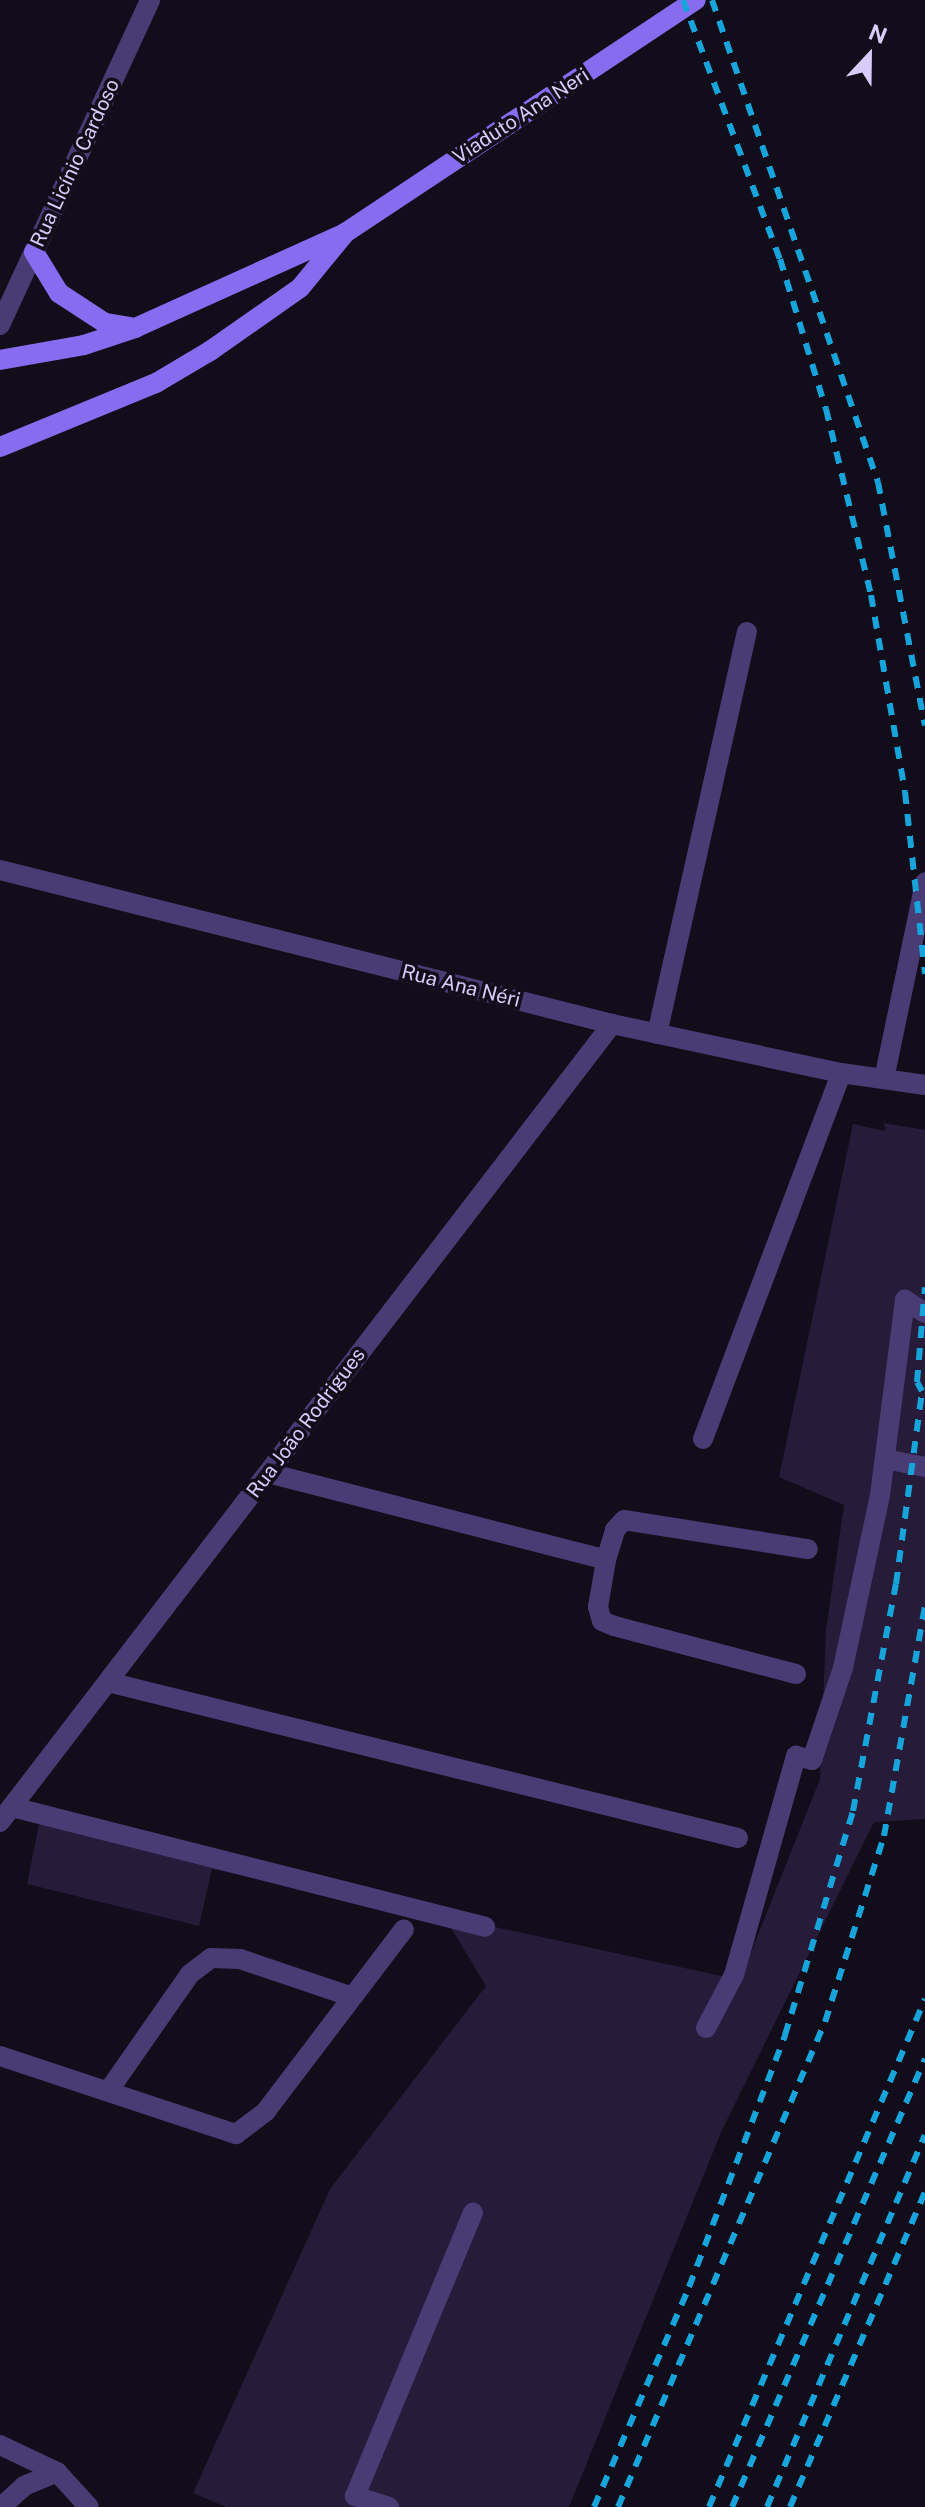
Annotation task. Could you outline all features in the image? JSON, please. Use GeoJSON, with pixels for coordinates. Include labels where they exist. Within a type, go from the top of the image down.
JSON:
{"type":"FeatureCollection","features":[{"type":"Feature","properties":{"kind":"main road","name":"Viaduto Ana Neri"},"geometry":{"type":"LineString","coordinates":[[0,360],[84,345],[135,328],[345,233],[696,0]]}},
{"type":"Feature","properties":{"kind":"main road","name":"Viaduto Ana Neri"},"geometry":{"type":"LineString","coordinates":[[0,447],[156,383],[210,351],[300,288],[345,233]]}},
{"type":"Feature","properties":{"kind":"main road"},"geometry":{"type":"LineString","coordinates":[[34,252],[59,293],[105,323],[135,328]]}},
{"type":"Feature","properties":{"kind":"street","name":"Rua Licínio Cardoso"},"geometry":{"type":"LineString","coordinates":[[0,325],[150,0]]}},
{"type":"Feature","properties":{"kind":"street"},"geometry":{"type":"LineString","coordinates":[[657,1034],[747,632]]}},
{"type":"Feature","properties":{"kind":"street","name":"Rua Ana Néri"},"geometry":{"type":"LineString","coordinates":[[0,870],[612,1024],[841,1073],[925,1085]]}},
{"type":"Feature","properties":{"kind":"street"},"geometry":{"type":"LineString","coordinates":[[884,1079],[925,882]]}},
{"type":"Feature","properties":{"kind":"street","name":"Rua João Rodrigues"},"geometry":{"type":"LineString","coordinates":[[6,1814],[612,1024]]}},
{"type":"Feature","properties":{"kind":"street"},"geometry":{"type":"LineString","coordinates":[[703,1439],[841,1073]]}},
{"type":"Feature","properties":{"kind":"street"},"geometry":{"type":"LineString","coordinates":[[706,2028],[734,1975],[796,1756],[812,1760],[843,1668],[885,1459],[905,1300],[925,1313]]}},
{"type":"Feature","properties":{"kind":"street"},"geometry":{"type":"LineString","coordinates":[[885,1459],[925,1467]]}},
{"type":"Feature","properties":{"kind":"street"},"geometry":{"type":"LineString","coordinates":[[268,1473],[606,1560]]}},
{"type":"Feature","properties":{"kind":"street"},"geometry":{"type":"LineString","coordinates":[[796,1674],[602,1621],[598,1607],[606,1560],[615,1530],[624,1520],[637,1518],[808,1549]]}},
{"type":"Feature","properties":{"kind":"street"},"geometry":{"type":"LineString","coordinates":[[108,1682],[738,1838]]}},
{"type":"Feature","properties":{"kind":"street"},"geometry":{"type":"LineString","coordinates":[[6,1814],[485,1927]]}},
{"type":"Feature","properties":{"kind":"street"},"geometry":{"type":"LineString","coordinates":[[0,2056],[236,2134],[266,2111],[404,1929]]}},
{"type":"Feature","properties":{"kind":"street"},"geometry":{"type":"LineString","coordinates":[[109,2090],[190,1974],[211,1958],[240,1959],[352,1997]]}},
{"type":"Feature","properties":{"kind":"street"},"geometry":{"type":"LineString","coordinates":[[389,2507],[355,2496],[473,2213]]}},
{"type":"Feature","properties":{"kind":"street"},"geometry":{"type":"LineString","coordinates":[[0,2445],[57,2472],[89,2507]]}},
{"type":"Feature","properties":{"kind":"street"},"geometry":{"type":"LineString","coordinates":[[1,2507],[24,2486],[57,2472]]}},
{"type":"Feature","properties":{"kind":"building"},"geometry":{"type":"Polygon","coordinates":[[[884,1123],[925,1130],[925,1819],[874,1822],[722,2130],[569,2507],[226,2507],[193,2493],[330,2189],[486,1986],[444,1916],[740,1980],[820,1779],[826,1630],[844,1505],[779,1477],[853,1124],[885,1131],[884,1123]]]}},
{"type":"Feature","properties":{"kind":"building"},"geometry":{"type":"Polygon","coordinates":[[[41,1814],[401,1908],[212,1869],[199,1926],[27,1884],[41,1814]]]}},
{"type":"Feature","properties":{"kind":"railway"},"geometry":{"type":"LineString","coordinates":[[683,0],[780,259],[826,409],[871,595],[905,792],[925,974]]}},
{"type":"Feature","properties":{"kind":"railway"},"geometry":{"type":"LineString","coordinates":[[712,0],[878,482],[925,725]]}},
{"type":"Feature","properties":{"kind":"railway"},"geometry":{"type":"LineString","coordinates":[[594,2507],[689,2287],[785,2035],[853,1811],[896,1584],[922,1391],[917,1382],[925,1287]]}},
{"type":"Feature","properties":{"kind":"railway"},"geometry":{"type":"LineString","coordinates":[[618,2507],[825,2022],[884,1836],[925,1606]]}},
{"type":"Feature","properties":{"kind":"railway"},"geometry":{"type":"LineString","coordinates":[[709,2507],[925,1999]]}},
{"type":"Feature","properties":{"kind":"railway"},"geometry":{"type":"LineString","coordinates":[[732,2507],[925,2059]]}},
{"type":"Feature","properties":{"kind":"railway"},"geometry":{"type":"LineString","coordinates":[[767,2507],[925,2135]]}},
{"type":"Feature","properties":{"kind":"railway"},"geometry":{"type":"LineString","coordinates":[[790,2507],[925,2192]]}}]}
